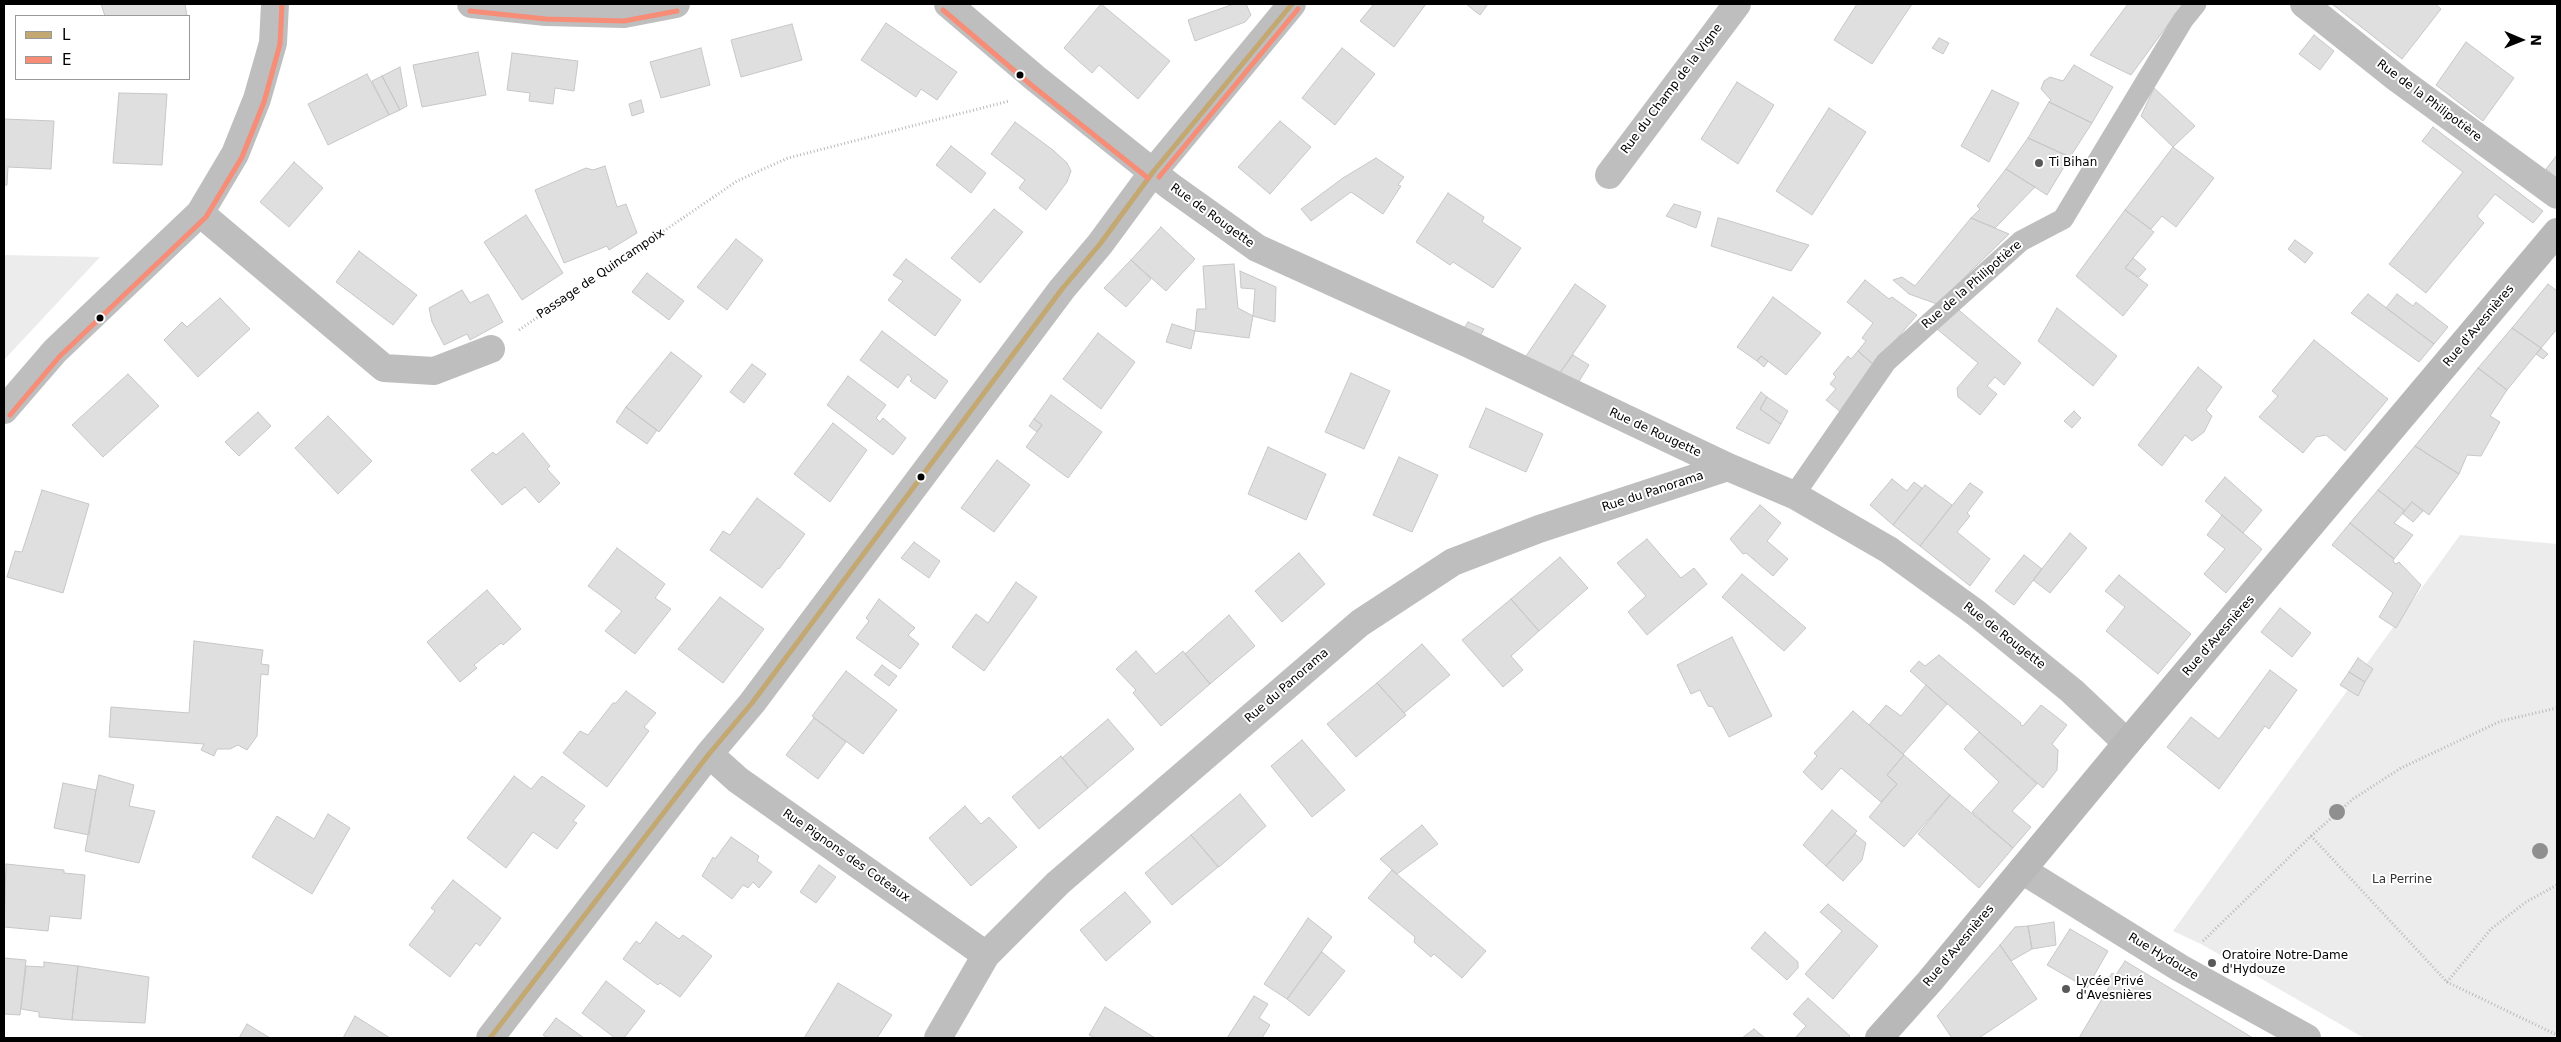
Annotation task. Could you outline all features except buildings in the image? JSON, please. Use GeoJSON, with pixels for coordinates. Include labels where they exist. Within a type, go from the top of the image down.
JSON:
{"type":"FeatureCollection","features":[{"type":"Feature","properties":{"kind":"street"},"geometry":{"type":"LineString","coordinates":[[4,410],[55,351],[200,213],[236,154],[257,99],[273,43],[275,4]]}},
{"type":"Feature","properties":{"kind":"street"},"geometry":{"type":"LineString","coordinates":[[471,4],[546,12],[624,14],[676,4]]}},
{"type":"Feature","properties":{"kind":"street","name":"Rue de Rougette"},"geometry":{"type":"LineString","coordinates":[[948,4],[1035,78],[1153,172],[1257,248],[1469,344],[1728,467],[1794,495],[1889,550],[1976,614],[2072,690],[2127,743]]}},
{"type":"Feature","properties":{"kind":"street"},"geometry":{"type":"LineString","coordinates":[[490,1038],[709,754],[752,703],[1050,305],[1153,172],[1292,4]]}},
{"type":"Feature","properties":{"kind":"street","name":"Rue du Champ de la Vigne"},"geometry":{"type":"LineString","coordinates":[[1609,175],[1737,4]]}},
{"type":"Feature","properties":{"kind":"street","name":"Rue de la Philipotière"},"geometry":{"type":"LineString","coordinates":[[2304,4],[2398,79],[2557,195]]}},
{"type":"Feature","properties":{"kind":"street"},"geometry":{"type":"LineString","coordinates":[[200,213],[384,368],[434,371],[492,349]]}},
{"type":"Feature","properties":{"kind":"street","name":"Rue d'Avesnières"},"geometry":{"type":"LineString","coordinates":[[1879,1038],[1930,981],[2127,743],[2557,232]]}},
{"type":"Feature","properties":{"kind":"street","name":"Rue du Panorama"},"geometry":{"type":"LineString","coordinates":[[938,1038],[986,954],[1058,882],[1360,623],[1453,562],[1538,529],[1728,467]]}},
{"type":"Feature","properties":{"kind":"street","name":"Rue Pignons des Coteaux"},"geometry":{"type":"LineString","coordinates":[[709,754],[738,780],[986,954]]}},
{"type":"Feature","properties":{"kind":"street","name":"Rue Hydouze"},"geometry":{"type":"LineString","coordinates":[[2022,870],[2180,968],[2307,1038]]}},
{"type":"Feature","properties":{"kind":"lane","name":"Rue de la Philipotière"},"geometry":{"type":"LineString","coordinates":[[1794,495],[1886,362],[2021,241],[2063,219],[2183,20],[2196,4]]}},
{"type":"Feature","properties":{"kind":"path","name":"Passage de Quincampoix"},"geometry":{"type":"LineString","coordinates":[[492,349],[737,181],[788,158],[1011,100],[1035,78]]}},
{"type":"Feature","properties":{"kind":"path"},"geometry":{"type":"LineString","coordinates":[[2180,968],[2201,944],[2311,836],[2353,799],[2402,768],[2502,721],[2557,708]]}},
{"type":"Feature","properties":{"kind":"path"},"geometry":{"type":"LineString","coordinates":[[2311,836],[2447,982],[2557,1035]]}},
{"type":"Feature","properties":{"kind":"path"},"geometry":{"type":"LineString","coordinates":[[2447,982],[2492,929],[2526,902],[2557,885]]}},
{"type":"Feature","properties":{"kind":"green space"},"geometry":{"type":"Polygon","coordinates":[[[4,255],[100,257],[4,360],[4,255]]]}},
{"type":"Feature","properties":{"kind":"green space","name":"La Perrine"},"geometry":{"type":"Polygon","coordinates":[[[2460,535],[2557,544],[2557,1038],[2364,1038],[2201,944],[2173,931],[2460,535]]]}},
{"type":"Feature","properties":{"kind":"transit line","name":"E"},"geometry":{"type":"LineString","coordinates":[[10,415],[60,356],[206,217],[242,157],[264,102],[280,44],[282,4]]}},
{"type":"Feature","properties":{"kind":"transit line","name":"L"},"geometry":{"type":"LineString","coordinates":[[490,1038],[709,754],[752,703],[1062,289],[1100,244],[1153,172],[1292,4]]}},
{"type":"Feature","properties":{"kind":"transit line","name":"E"},"geometry":{"type":"LineString","coordinates":[[1159,177],[1298,9]]}},
{"type":"Feature","properties":{"kind":"transit line","name":"E"},"geometry":{"type":"LineString","coordinates":[[943,10],[1030,84],[1148,178]]}},
{"type":"Feature","properties":{"kind":"transit line","name":"E"},"geometry":{"type":"LineString","coordinates":[[470,11],[546,19],[624,21],[677,11]]}},
{"type":"Feature","properties":{"kind":"place","name":"Ti Bihan"},"geometry":{"type":"Point","coordinates":[2039,163]}},
{"type":"Feature","properties":{"kind":"place","name":"Oratoire Notre-Dame d'Hydouze"},"geometry":{"type":"Point","coordinates":[2212,963]}},
{"type":"Feature","properties":{"kind":"place","name":"Lycée Privé d'Avesnières"},"geometry":{"type":"Point","coordinates":[2066,989]}}]}
